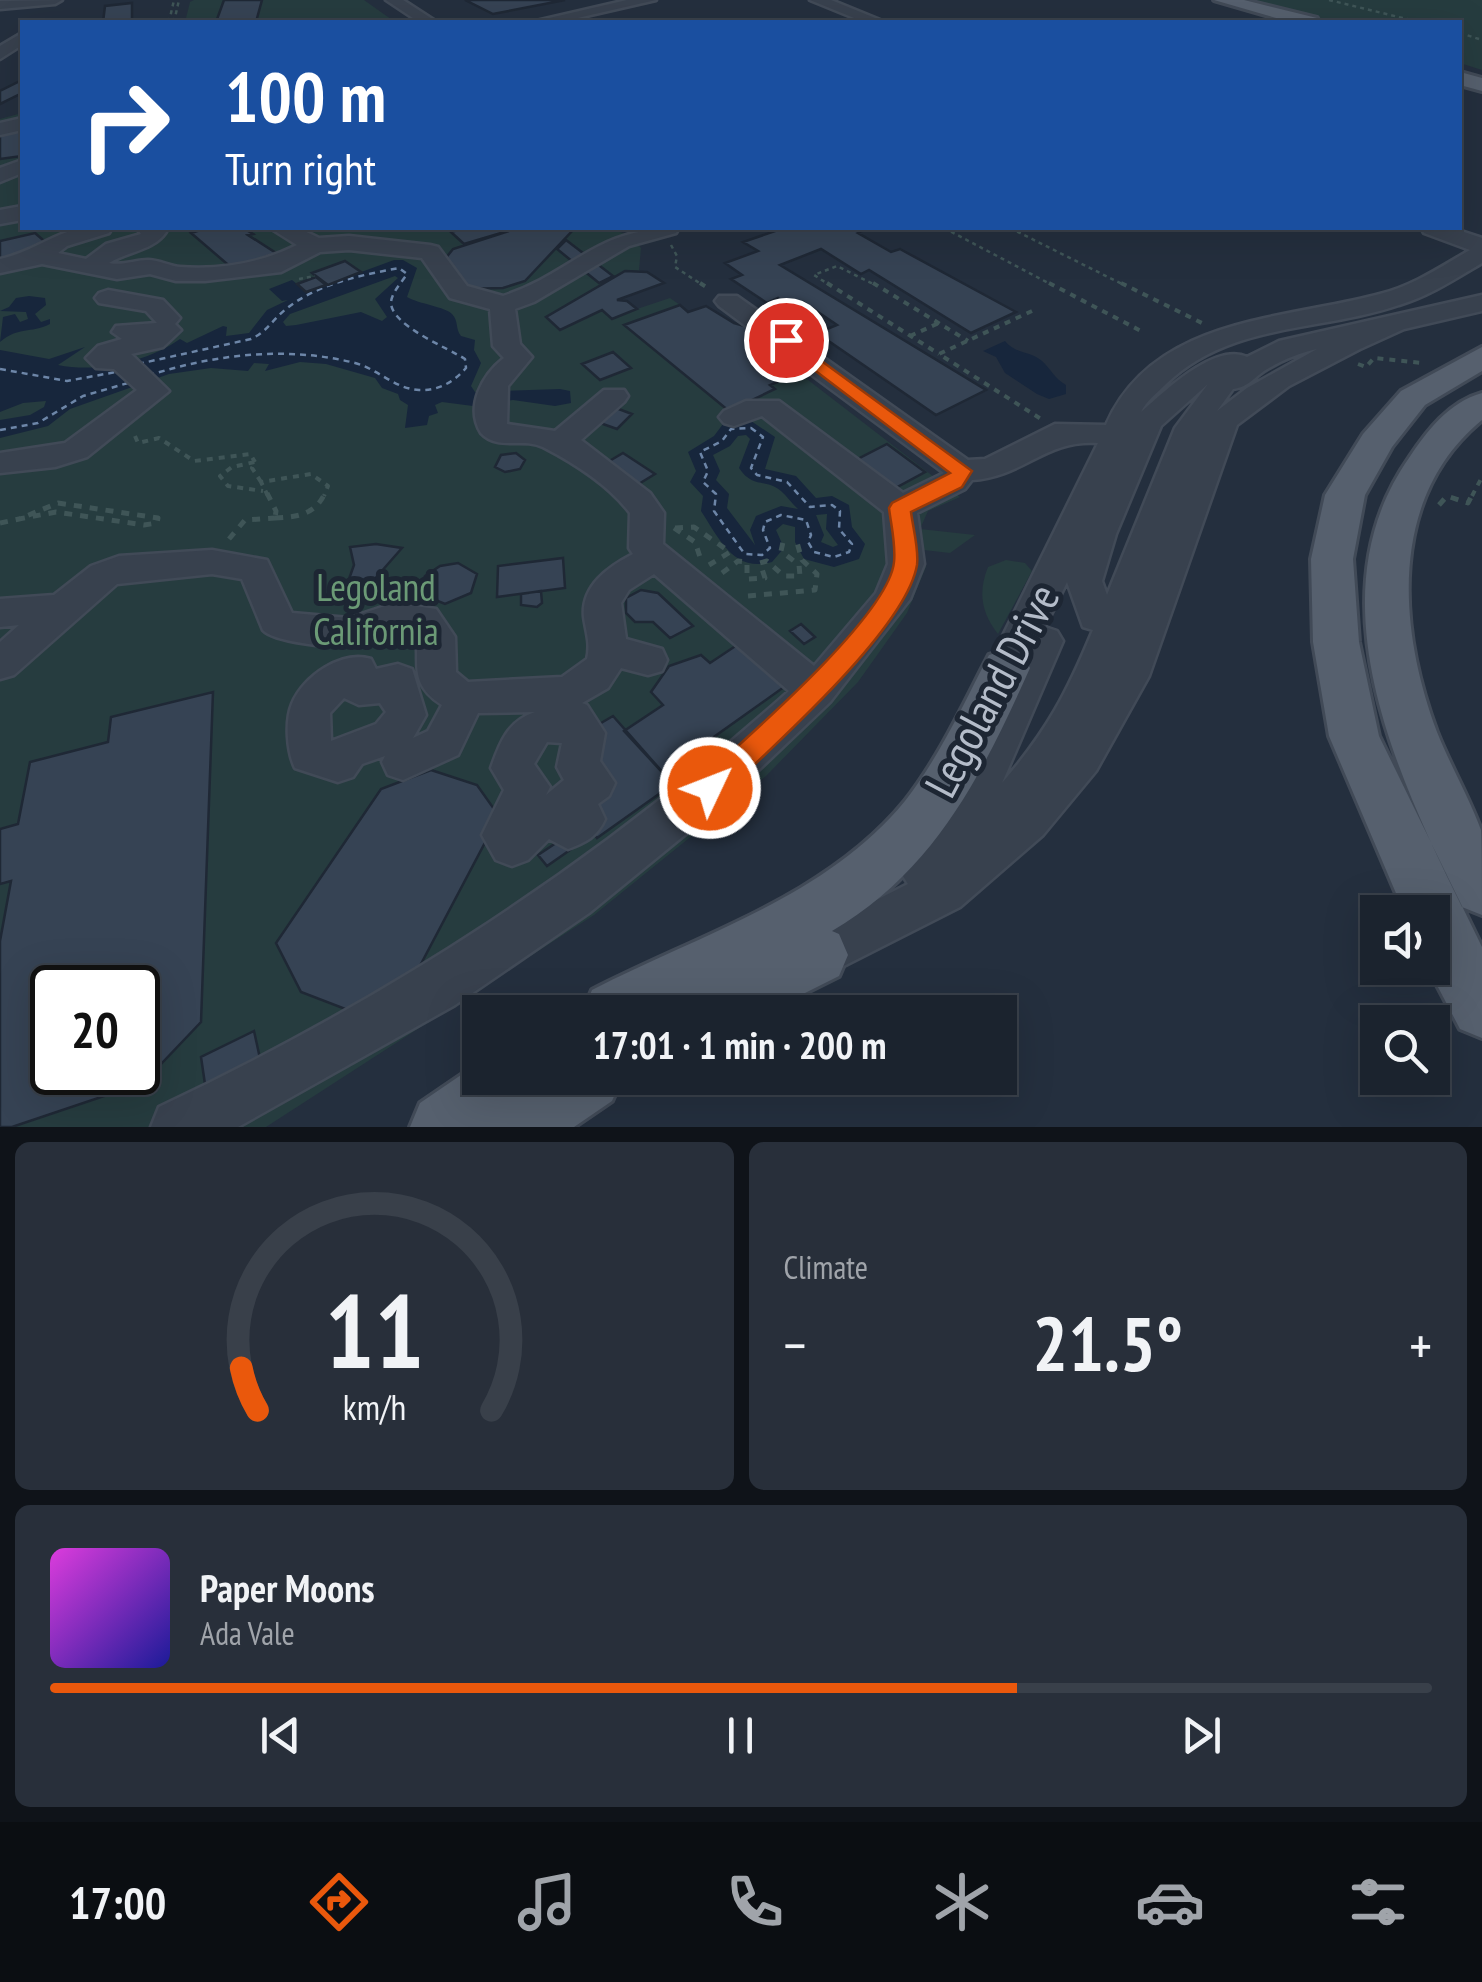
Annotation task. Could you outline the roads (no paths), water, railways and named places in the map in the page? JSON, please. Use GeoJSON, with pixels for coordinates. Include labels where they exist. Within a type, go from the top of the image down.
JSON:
{"type":"FeatureCollection","features":[{"type":"Feature","properties":{"kind":"main road"},"geometry":{"type":"LineString","coordinates":[[1214,2],[1270,20]]}},
{"type":"Feature","properties":{"kind":"main road"},"geometry":{"type":"LineString","coordinates":[[1214,2],[1300,20]]}},
{"type":"Feature","properties":{"kind":"main road"},"geometry":{"type":"LineString","coordinates":[[1482,356],[1413,398],[1376,442],[1345,494],[1332,560],[1336,642],[1354,736],[1420,883],[1482,1007]]}},
{"type":"Feature","properties":{"kind":"main road"},"geometry":{"type":"LineString","coordinates":[[1481,884],[1466,827],[1399,695],[1384,569],[1395,514],[1420,462],[1466,413],[1482,404]]}},
{"type":"Feature","properties":{"kind":"main road","name":"Legoland Drive"},"geometry":{"type":"LineString","coordinates":[[644,995],[784,929],[870,871],[920,823],[963,758],[1006,668]]}},
{"type":"Feature","properties":{"kind":"main road","name":"Legoland Drive"},"geometry":{"type":"LineString","coordinates":[[737,995],[818,955]]}},
{"type":"Feature","properties":{"kind":"main road"},"geometry":{"type":"LineString","coordinates":[[444,1127],[490,1095]]}},
{"type":"Feature","properties":{"kind":"main road"},"geometry":{"type":"LineString","coordinates":[[515,1127],[563,1095]]}},
{"type":"Feature","properties":{"kind":"street"},"geometry":{"type":"LineString","coordinates":[[393,0],[426,20]]}},
{"type":"Feature","properties":{"kind":"street"},"geometry":{"type":"LineString","coordinates":[[550,20],[648,0]]}},
{"type":"Feature","properties":{"kind":"street"},"geometry":{"type":"LineString","coordinates":[[817,0],[872,20]]}},
{"type":"Feature","properties":{"kind":"street"},"geometry":{"type":"LineString","coordinates":[[0,4],[63,2]]}},
{"type":"Feature","properties":{"kind":"street"},"geometry":{"type":"LineString","coordinates":[[42,20],[38,17],[63,2]]}},
{"type":"Feature","properties":{"kind":"street"},"geometry":{"type":"LineString","coordinates":[[0,192],[8,196],[0,204]]}},
{"type":"Feature","properties":{"kind":"street"},"geometry":{"type":"LineString","coordinates":[[36,258],[58,242],[93,230]]}},
{"type":"Feature","properties":{"kind":"street"},"geometry":{"type":"LineString","coordinates":[[91,264],[114,248],[150,240],[154,232],[151,230]]}},
{"type":"Feature","properties":{"kind":"street"},"geometry":{"type":"LineString","coordinates":[[285,230],[316,245]]}},
{"type":"Feature","properties":{"kind":"street"},"geometry":{"type":"LineString","coordinates":[[421,250],[440,230]]}},
{"type":"Feature","properties":{"kind":"street"},"geometry":{"type":"LineString","coordinates":[[502,306],[554,281],[621,240],[658,230]]}},
{"type":"Feature","properties":{"kind":"street"},"geometry":{"type":"LineString","coordinates":[[1435,230],[1479,255]]}},
{"type":"Feature","properties":{"kind":"street"},"geometry":{"type":"LineString","coordinates":[[0,266],[36,258],[91,264],[117,272],[150,267],[176,274],[245,276],[316,245],[352,235],[430,252],[460,293],[483,296],[502,306]]}},
{"type":"Feature","properties":{"kind":"street"},"geometry":{"type":"LineString","coordinates":[[1066,569],[1130,403],[1174,361],[1202,344],[1291,319],[1390,300],[1479,255]]}},
{"type":"Feature","properties":{"kind":"street"},"geometry":{"type":"LineString","coordinates":[[108,298],[154,305],[167,318]]}},
{"type":"Feature","properties":{"kind":"street"},"geometry":{"type":"LineString","coordinates":[[728,301],[962,471],[991,470],[1066,431],[1116,435]]}},
{"type":"Feature","properties":{"kind":"street"},"geometry":{"type":"LineString","coordinates":[[1108,708],[1114,662],[1213,406],[1252,384],[1393,325],[1482,303]]}},
{"type":"Feature","properties":{"kind":"street"},"geometry":{"type":"LineString","coordinates":[[502,306],[507,346],[518,356],[492,398],[492,427],[500,434],[527,432],[587,456],[605,475],[623,482],[637,496],[660,535],[816,691]]}},
{"type":"Feature","properties":{"kind":"street"},"geometry":{"type":"LineString","coordinates":[[1096,617],[1096,586],[1170,412],[1193,380],[1219,366],[1252,384],[1268,410],[1340,371],[1347,356],[1393,325]]}},
{"type":"Feature","properties":{"kind":"street"},"geometry":{"type":"LineString","coordinates":[[0,463],[56,458],[84,446],[132,404],[155,391],[120,352]]}},
{"type":"Feature","properties":{"kind":"street"},"geometry":{"type":"LineString","coordinates":[[921,868],[982,830],[1016,800],[1056,750],[1087,692],[1190,428],[1223,382],[1252,384]]}},
{"type":"Feature","properties":{"kind":"street"},"geometry":{"type":"LineString","coordinates":[[969,810],[1004,785],[1046,733],[1171,434],[1189,403],[1204,384],[1252,384]]}},
{"type":"Feature","properties":{"kind":"street"},"geometry":{"type":"LineString","coordinates":[[818,955],[942,892],[1027,821],[1081,758],[1129,676],[1252,384]]}},
{"type":"Feature","properties":{"kind":"street"},"geometry":{"type":"LineString","coordinates":[[557,446],[602,411],[614,396]]}},
{"type":"Feature","properties":{"kind":"street"},"geometry":{"type":"LineString","coordinates":[[179,1127],[237,1099],[437,986],[572,896],[710,788],[816,691],[892,599],[906,564],[900,508],[770,407],[756,407],[734,417]]}},
{"type":"Feature","properties":{"kind":"street"},"geometry":{"type":"LineString","coordinates":[[900,508],[954,482],[962,471]]}},
{"type":"Feature","properties":{"kind":"street"},"geometry":{"type":"LineString","coordinates":[[0,664],[104,575],[120,568],[212,562],[256,569],[267,593],[271,615],[281,626],[348,632],[394,617],[423,619],[436,637],[433,663],[442,686],[466,698],[585,704],[610,650],[602,612],[608,591],[660,535]]}},
{"type":"Feature","properties":{"kind":"street","name":"Legoland Drive"},"geometry":{"type":"LineString","coordinates":[[818,955],[921,868],[969,810],[1066,569]]}},
{"type":"Feature","properties":{"kind":"street","name":"Legoland Drive"},"geometry":{"type":"LineString","coordinates":[[1006,668],[1066,569]]}},
{"type":"Feature","properties":{"kind":"street"},"geometry":{"type":"LineString","coordinates":[[0,613],[63,608]]}},
{"type":"Feature","properties":{"kind":"street"},"geometry":{"type":"LineString","coordinates":[[610,650],[648,660]]}},
{"type":"Feature","properties":{"kind":"street"},"geometry":{"type":"LineString","coordinates":[[358,682],[433,663]]}},
{"type":"Feature","properties":{"kind":"street"},"geometry":{"type":"LineString","coordinates":[[403,762],[444,743],[466,698]]}},
{"type":"Feature","properties":{"kind":"street"},"geometry":{"type":"LineString","coordinates":[[1394,823],[1466,827]]}},
{"type":"Feature","properties":{"kind":"street"},"geometry":{"type":"LineString","coordinates":[[1420,883],[1481,884]]}},
{"type":"Feature","properties":{"kind":"water"},"geometry":{"type":"Polygon","coordinates":[[[403,260],[417,268],[407,297],[449,312],[456,319],[461,336],[475,340],[474,350],[481,363],[471,386],[475,392],[560,389],[570,391],[571,403],[555,406],[513,400],[473,406],[442,402],[435,405],[438,413],[429,416],[427,425],[405,428],[408,405],[398,394],[382,388],[375,378],[326,364],[300,362],[265,371],[269,364],[254,363],[248,371],[211,368],[169,374],[70,409],[48,426],[0,438],[0,420],[30,415],[44,407],[46,401],[23,403],[0,412],[0,350],[49,359],[85,347],[58,365],[89,368],[122,364],[153,354],[180,339],[187,343],[223,326],[227,327],[226,336],[249,333],[267,310],[288,300],[282,301],[269,289],[292,280],[307,292],[403,260]],[[398,278],[290,314],[283,322],[286,326],[296,325],[361,312],[382,321],[387,317],[375,299],[398,278]]]}},
{"type":"Feature","properties":{"kind":"water"},"geometry":{"type":"Polygon","coordinates":[[[16,298],[45,298],[46,305],[35,314],[41,322],[50,319],[50,324],[13,334],[0,342],[3,317],[15,314],[20,322],[28,319],[26,312],[0,311],[16,298]]]}},
{"type":"Feature","properties":{"kind":"water"},"geometry":{"type":"Polygon","coordinates":[[[1005,341],[1042,361],[1066,385],[1066,394],[1049,399],[1037,394],[1005,373],[996,357],[983,351],[1005,341]]]}},
{"type":"Feature","properties":{"kind":"waterway"},"geometry":{"type":"LineString","coordinates":[[751,428],[763,437],[751,468],[757,475],[787,482],[810,507],[832,505],[840,511],[839,529],[852,544],[849,552],[834,557],[814,552],[808,542],[811,535],[806,520],[781,515],[765,522],[763,530],[770,548],[762,555],[745,554],[741,549],[714,511],[716,494],[703,482],[708,471],[700,452],[722,441],[731,429],[751,428]]}},
{"type":"Feature","properties":{"kind":"park label","name":"Legoland California"},"geometry":{"type":"Point","coordinates":[376,608]}}]}
